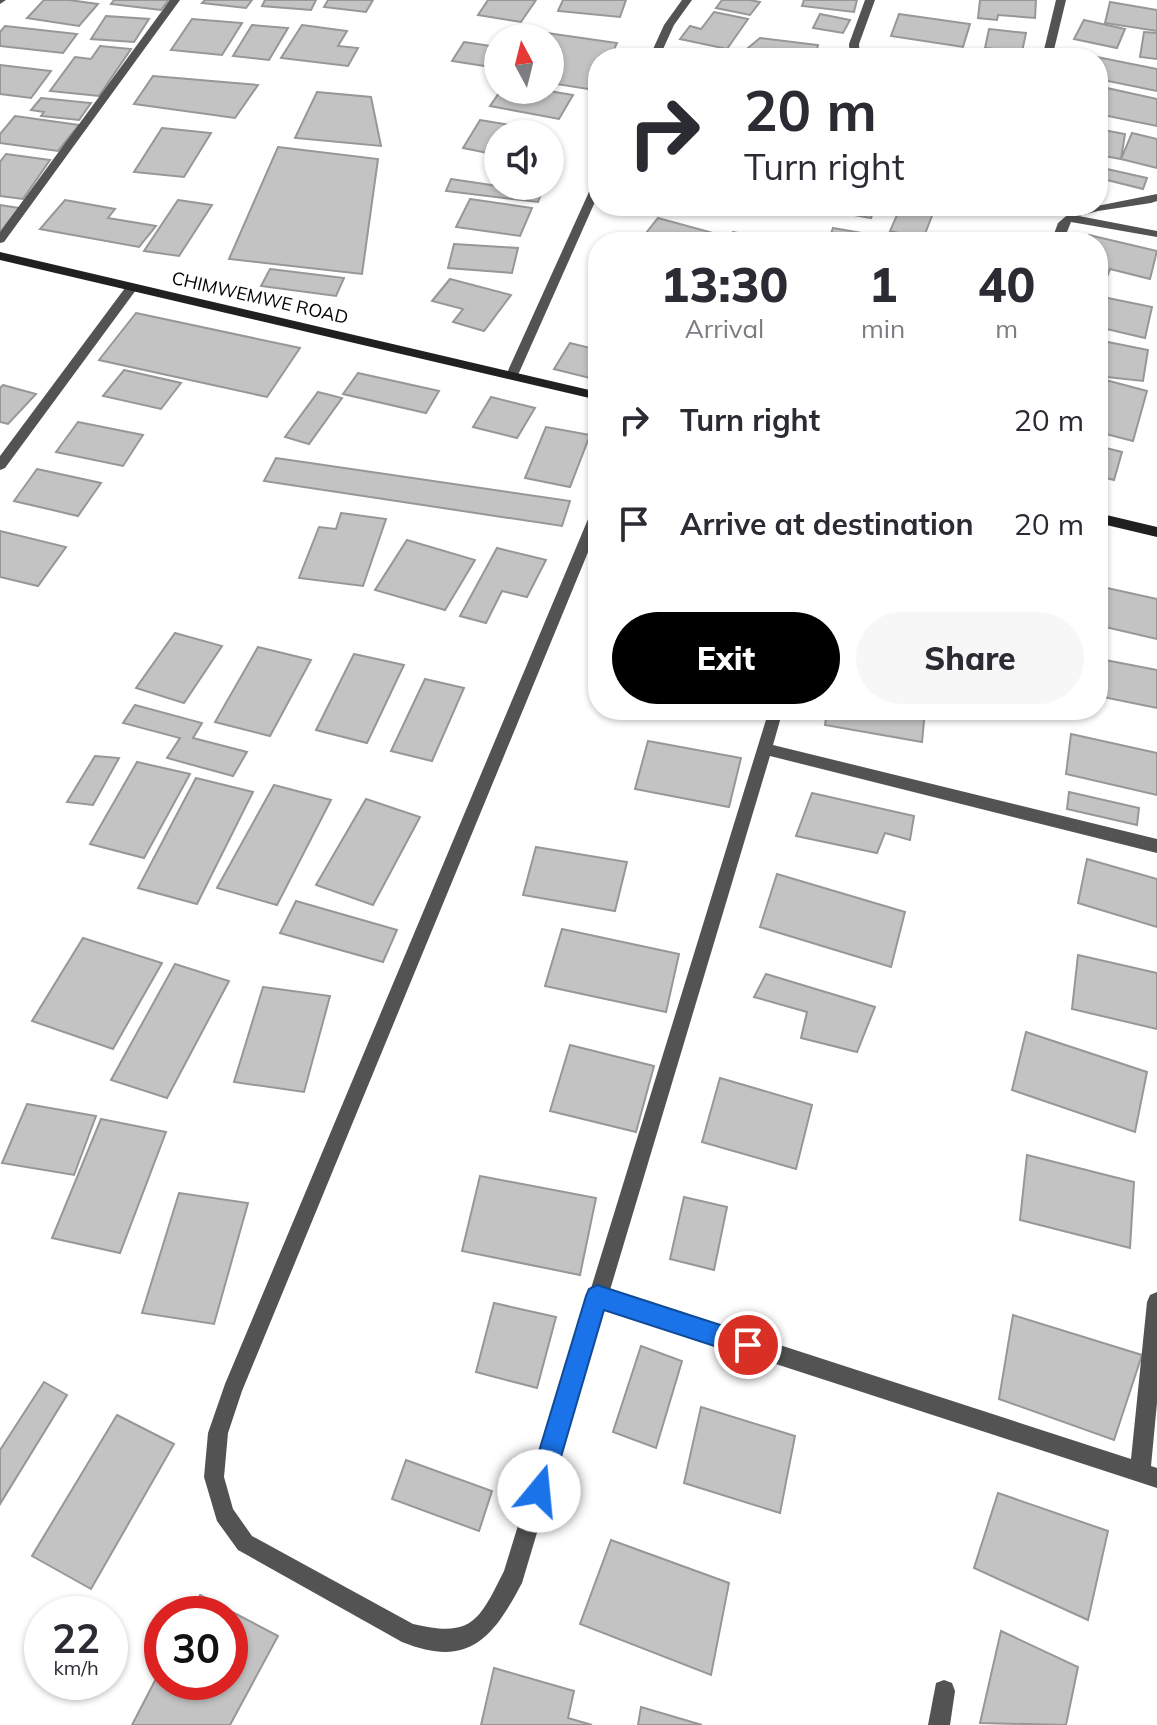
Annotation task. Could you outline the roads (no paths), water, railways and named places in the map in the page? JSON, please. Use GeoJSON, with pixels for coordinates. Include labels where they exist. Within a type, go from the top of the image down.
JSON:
{"type":"FeatureCollection","features":[{"type":"Feature","properties":{"kind":"main road","name":"CHIMWEMWE ROAD"},"geometry":{"type":"LineString","coordinates":[[0,256],[588,394]]}},
{"type":"Feature","properties":{"kind":"main road"},"geometry":{"type":"LineString","coordinates":[[1108,520],[1157,532]]}},
{"type":"Feature","properties":{"kind":"street"},"geometry":{"type":"LineString","coordinates":[[0,240],[175,0]]}},
{"type":"Feature","properties":{"kind":"street"},"geometry":{"type":"LineString","coordinates":[[659,48],[669,25],[687,0]]}},
{"type":"Feature","properties":{"kind":"street"},"geometry":{"type":"LineString","coordinates":[[854,48],[870,0]]}},
{"type":"Feature","properties":{"kind":"street"},"geometry":{"type":"LineString","coordinates":[[1049,48],[1061,0]]}},
{"type":"Feature","properties":{"kind":"street"},"geometry":{"type":"LineString","coordinates":[[1108,208],[1146,202],[1157,197]]}},
{"type":"Feature","properties":{"kind":"street"},"geometry":{"type":"LineString","coordinates":[[512,375],[588,205]]}},
{"type":"Feature","properties":{"kind":"street"},"geometry":{"type":"LineString","coordinates":[[1062,232],[1069,217],[1157,234]]}},
{"type":"Feature","properties":{"kind":"street"},"geometry":{"type":"LineString","coordinates":[[0,465],[132,287]]}},
{"type":"Feature","properties":{"kind":"street"},"geometry":{"type":"LineString","coordinates":[[588,536],[232,1391],[218,1433],[214,1477],[224,1514],[245,1543],[410,1634],[440,1643],[468,1639],[495,1613],[514,1575],[597,1296],[658,1111],[773,720]]}},
{"type":"Feature","properties":{"kind":"street"},"geometry":{"type":"LineString","coordinates":[[765,749],[1157,846]]}},
{"type":"Feature","properties":{"kind":"street"},"geometry":{"type":"LineString","coordinates":[[597,1296],[1148,1476],[1157,1302]]}},
{"type":"Feature","properties":{"kind":"street"},"geometry":{"type":"LineString","coordinates":[[939,1725],[944,1691]]}}]}
